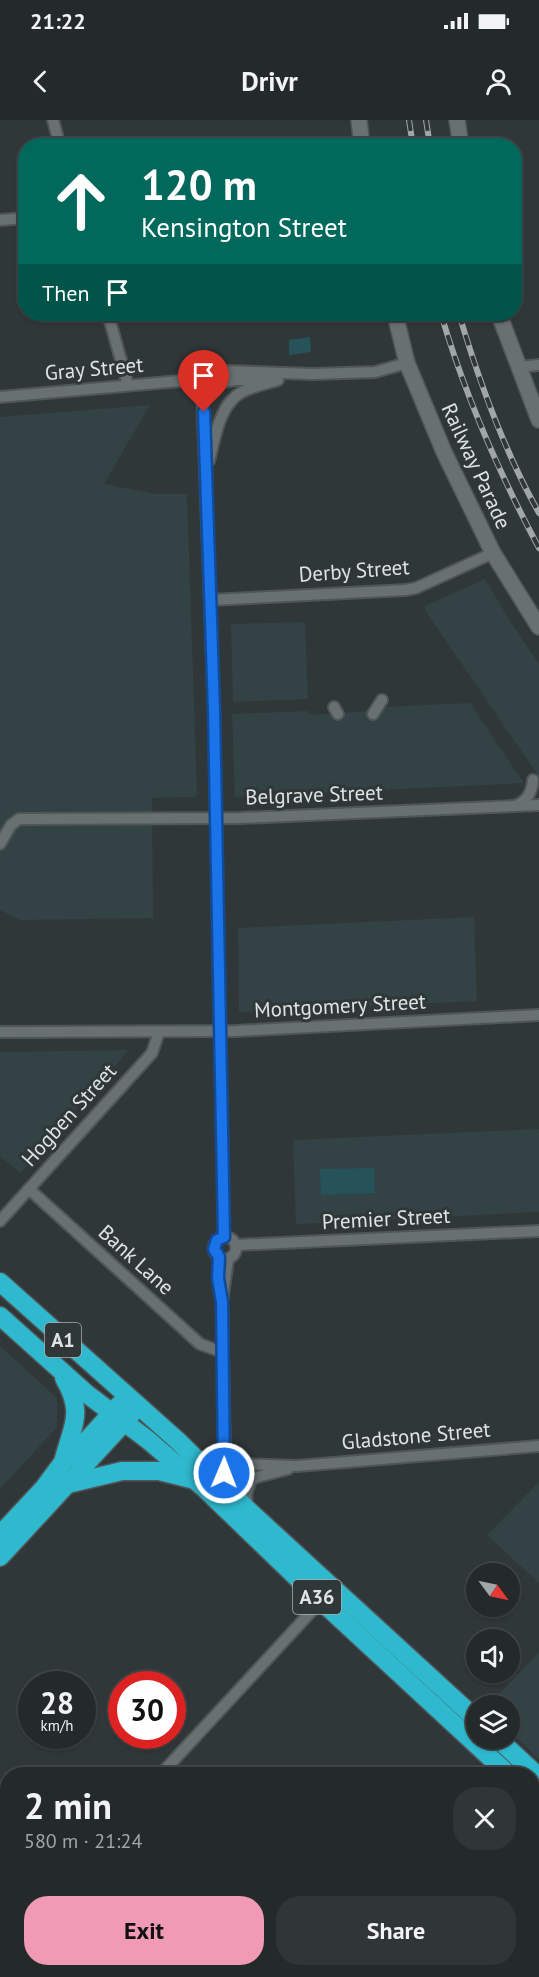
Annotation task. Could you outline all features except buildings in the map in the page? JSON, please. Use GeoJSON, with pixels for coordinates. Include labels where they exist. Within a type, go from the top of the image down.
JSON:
{"type":"FeatureCollection","features":[{"type":"Feature","properties":{"kind":"highway","name":"A1"},"geometry":{"type":"LineString","coordinates":[[0,1282],[132,1402]]}},
{"type":"Feature","properties":{"kind":"highway","name":"A1"},"geometry":{"type":"LineString","coordinates":[[0,1316],[57,1368],[118,1418],[63,1462],[43,1489],[0,1535]]}},
{"type":"Feature","properties":{"kind":"highway","name":"A1"},"geometry":{"type":"LineString","coordinates":[[57,1368],[73,1393],[75,1405],[75,1424],[63,1462]]}},
{"type":"Feature","properties":{"kind":"highway"},"geometry":{"type":"LineString","coordinates":[[0,1557],[68,1484],[132,1402]]}},
{"type":"Feature","properties":{"kind":"highway","name":"A36"},"geometry":{"type":"LineString","coordinates":[[132,1402],[178,1441],[248,1510],[466,1710]]}},
{"type":"Feature","properties":{"kind":"highway","name":"A36"},"geometry":{"type":"LineString","coordinates":[[118,1418],[148,1440],[193,1479],[500,1767]]}},
{"type":"Feature","properties":{"kind":"highway"},"geometry":{"type":"LineString","coordinates":[[68,1484],[122,1471],[159,1471],[193,1479]]}},
{"type":"Feature","properties":{"kind":"highway"},"geometry":{"type":"LineString","coordinates":[[509,1749],[527,1767]]}},
{"type":"Feature","properties":{"kind":"main road"},"geometry":{"type":"LineString","coordinates":[[359,120],[361,138]]}},
{"type":"Feature","properties":{"kind":"main road"},"geometry":{"type":"LineString","coordinates":[[458,120],[459,138]]}},
{"type":"Feature","properties":{"kind":"main road","name":"Railway Parade"},"geometry":{"type":"LineString","coordinates":[[396,321],[407,363],[444,452],[493,553],[539,627]]}},
{"type":"Feature","properties":{"kind":"main road"},"geometry":{"type":"LineString","coordinates":[[502,321],[539,420]]}},
{"type":"Feature","properties":{"kind":"street"},"geometry":{"type":"LineString","coordinates":[[53,120],[58,138]]}},
{"type":"Feature","properties":{"kind":"street"},"geometry":{"type":"LineString","coordinates":[[0,220],[18,219]]}},
{"type":"Feature","properties":{"kind":"street"},"geometry":{"type":"LineString","coordinates":[[110,321],[128,385]]}},
{"type":"Feature","properties":{"kind":"street"},"geometry":{"type":"LineString","coordinates":[[278,380],[235,380],[205,387],[193,387],[190,380],[193,373],[201,370],[313,374],[375,372],[407,363]]}},
{"type":"Feature","properties":{"kind":"street"},"geometry":{"type":"LineString","coordinates":[[518,367],[539,365]]}},
{"type":"Feature","properties":{"kind":"street"},"geometry":{"type":"LineString","coordinates":[[201,370],[209,375],[205,387],[206,471],[216,816],[224,1237]]}},
{"type":"Feature","properties":{"kind":"street"},"geometry":{"type":"LineString","coordinates":[[206,471],[220,422],[231,402],[243,392],[278,380],[313,374]]}},
{"type":"Feature","properties":{"kind":"street","name":"Gray Street"},"geometry":{"type":"LineString","coordinates":[[0,396],[190,380]]}},
{"type":"Feature","properties":{"kind":"street","name":"Derby Street"},"geometry":{"type":"LineString","coordinates":[[210,600],[406,590],[416,588],[493,553]]}},
{"type":"Feature","properties":{"kind":"street"},"geometry":{"type":"LineString","coordinates":[[373,714],[382,700]]}},
{"type":"Feature","properties":{"kind":"street"},"geometry":{"type":"LineString","coordinates":[[515,806],[530,795],[533,780]]}},
{"type":"Feature","properties":{"kind":"street","name":"Belgrave Street"},"geometry":{"type":"LineString","coordinates":[[0,844],[11,825],[19,819],[245,817],[539,805]]}},
{"type":"Feature","properties":{"kind":"street","name":"Montgomery Street"},"geometry":{"type":"LineString","coordinates":[[0,1032],[219,1032],[539,1015]]}},
{"type":"Feature","properties":{"kind":"street","name":"Hogben Street"},"geometry":{"type":"LineString","coordinates":[[0,1221],[152,1053],[159,1032]]}},
{"type":"Feature","properties":{"kind":"street","name":"Bank Lane"},"geometry":{"type":"LineString","coordinates":[[29,1189],[200,1344],[222,1352]]}},
{"type":"Feature","properties":{"kind":"street","name":"Premier Street"},"geometry":{"type":"LineString","coordinates":[[236,1245],[539,1231]]}},
{"type":"Feature","properties":{"kind":"street"},"geometry":{"type":"LineString","coordinates":[[223,1258],[235,1253],[236,1245],[231,1239],[224,1237]]}},
{"type":"Feature","properties":{"kind":"street"},"geometry":{"type":"LineString","coordinates":[[223,1258],[214,1251],[215,1244],[224,1237]]}},
{"type":"Feature","properties":{"kind":"street"},"geometry":{"type":"LineString","coordinates":[[223,1258],[222,1352],[225,1459],[223,1486]]}},
{"type":"Feature","properties":{"kind":"street","name":"Gladstone Street"},"geometry":{"type":"LineString","coordinates":[[225,1459],[238,1464],[297,1466],[539,1446]]}},
{"type":"Feature","properties":{"kind":"street","name":"Gladstone Street"},"geometry":{"type":"LineString","coordinates":[[248,1510],[246,1495],[251,1480],[257,1476],[297,1466]]}},
{"type":"Feature","properties":{"kind":"street"},"geometry":{"type":"LineString","coordinates":[[167,1767],[321,1601]]}},
{"type":"Feature","properties":{"kind":"shaded area"},"geometry":{"type":"Polygon","coordinates":[[[310,337],[311,352],[289,355],[289,340],[310,337]]]}},
{"type":"Feature","properties":{"kind":"shaded area"},"geometry":{"type":"Polygon","coordinates":[[[150,405],[104,484],[156,494],[187,494],[197,794],[195,797],[152,798],[153,918],[20,920],[0,910],[0,417],[150,405]]]}},
{"type":"Feature","properties":{"kind":"shaded area"},"geometry":{"type":"Polygon","coordinates":[[[485,579],[539,664],[539,777],[425,610],[425,606],[485,579]]]}},
{"type":"Feature","properties":{"kind":"shaded area"},"geometry":{"type":"Polygon","coordinates":[[[305,622],[308,699],[233,702],[231,624],[305,622]]]}},
{"type":"Feature","properties":{"kind":"shaded area"},"geometry":{"type":"Polygon","coordinates":[[[470,703],[524,783],[235,797],[232,714],[308,711],[309,715],[382,710],[382,707],[470,703]]]}},
{"type":"Feature","properties":{"kind":"shaded area"},"geometry":{"type":"Polygon","coordinates":[[[474,917],[477,1001],[239,1012],[238,928],[474,917]]]}},
{"type":"Feature","properties":{"kind":"shaded area"},"geometry":{"type":"Polygon","coordinates":[[[129,1050],[20,1173],[0,1156],[0,1052],[129,1050]]]}},
{"type":"Feature","properties":{"kind":"shaded area"},"geometry":{"type":"Polygon","coordinates":[[[539,1129],[539,1212],[296,1224],[293,1140],[539,1129]]]}},
{"type":"Feature","properties":{"kind":"shaded area"},"geometry":{"type":"Polygon","coordinates":[[[374,1168],[375,1193],[321,1195],[320,1169],[374,1168]]]}},
{"type":"Feature","properties":{"kind":"shaded area"},"geometry":{"type":"Polygon","coordinates":[[[0,1346],[57,1398],[57,1427],[0,1489],[0,1346]]]}},
{"type":"Feature","properties":{"kind":"shaded area"},"geometry":{"type":"Polygon","coordinates":[[[539,1482],[539,1583],[520,1563],[487,1535],[539,1482]]]}},
{"type":"Feature","properties":{"kind":"shaded area"},"geometry":{"type":"Polygon","coordinates":[[[539,1652],[539,1759],[520,1741],[520,1695],[498,1695],[510,1683],[520,1683],[520,1672],[539,1652]]]}},
{"type":"Feature","properties":{"kind":"railway"},"geometry":{"type":"LineString","coordinates":[[409,120],[412,138]]}},
{"type":"Feature","properties":{"kind":"railway"},"geometry":{"type":"LineString","coordinates":[[426,120],[429,138]]}},
{"type":"Feature","properties":{"kind":"railway"},"geometry":{"type":"LineString","coordinates":[[443,321],[484,433],[539,548]]}},
{"type":"Feature","properties":{"kind":"railway"},"geometry":{"type":"LineString","coordinates":[[461,321],[493,415],[539,513]]}},
{"type":"Feature","properties":{"kind":"route"},"geometry":{"type":"LineString","coordinates":[[204,412],[214,710],[224,1237],[217,1240],[214,1249],[219,1257],[218,1278],[222,1302],[224,1473]]}}]}
